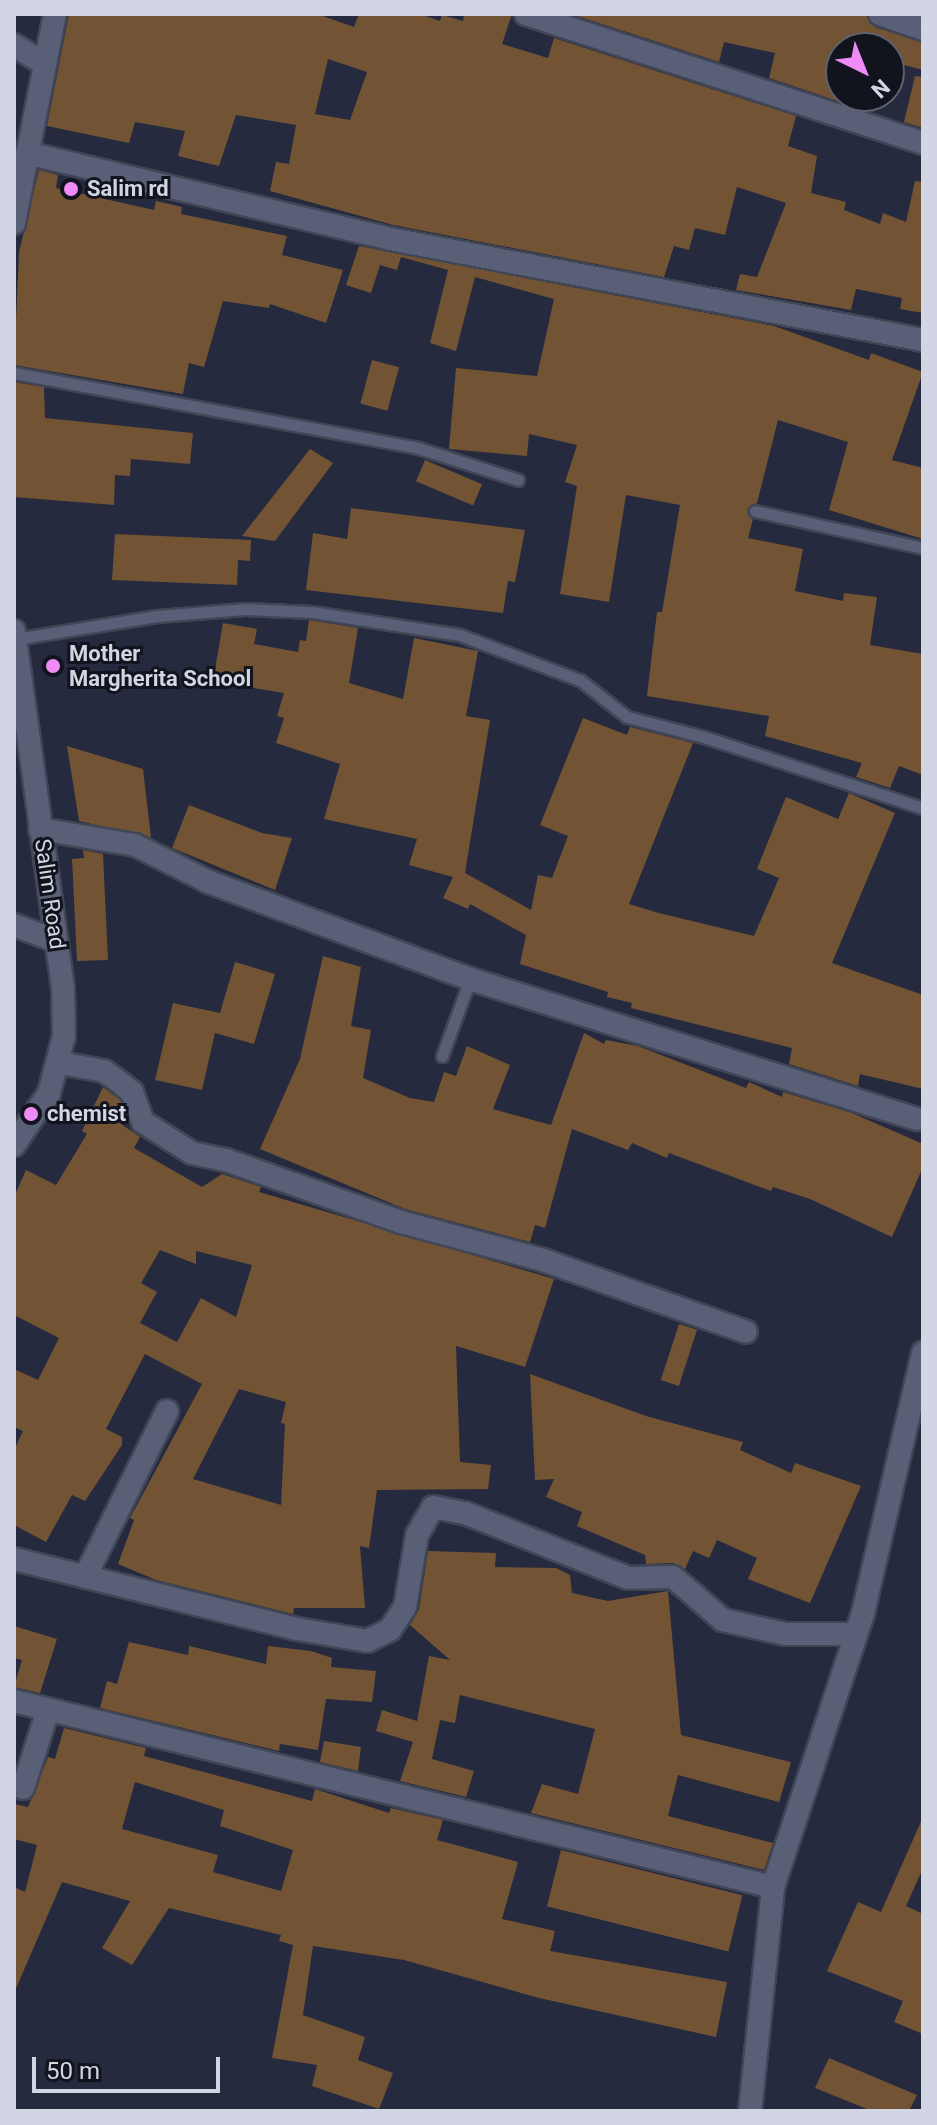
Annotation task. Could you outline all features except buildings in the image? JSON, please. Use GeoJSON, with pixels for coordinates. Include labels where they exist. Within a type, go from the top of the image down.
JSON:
{"type":"FeatureCollection","features":[{"type":"Feature","properties":{"kind":"street"},"geometry":{"type":"LineString","coordinates":[[14,223],[55,14]]}},
{"type":"Feature","properties":{"kind":"street"},"geometry":{"type":"LineString","coordinates":[[526,14],[923,143]]}},
{"type":"Feature","properties":{"kind":"street"},"geometry":{"type":"LineString","coordinates":[[880,14],[923,29]]}},
{"type":"Feature","properties":{"kind":"street"},"geometry":{"type":"LineString","coordinates":[[14,45],[45,64]]}},
{"type":"Feature","properties":{"kind":"street"},"geometry":{"type":"LineString","coordinates":[[27,153],[390,239],[923,340]]}},
{"type":"Feature","properties":{"kind":"street","name":"Salim Road"},"geometry":{"type":"LineString","coordinates":[[14,1145],[44,1101],[60,1063],[64,1012],[40,829],[22,757],[15,635]]}},
{"type":"Feature","properties":{"kind":"street"},"geometry":{"type":"LineString","coordinates":[[40,829],[135,845],[209,882],[470,979],[917,1119]]}},
{"type":"Feature","properties":{"kind":"street"},"geometry":{"type":"LineString","coordinates":[[14,925],[56,941]]}},
{"type":"Feature","properties":{"kind":"street"},"geometry":{"type":"LineString","coordinates":[[60,1063],[104,1071],[132,1092],[143,1122],[192,1153],[401,1222],[543,1260],[746,1332]]}},
{"type":"Feature","properties":{"kind":"street"},"geometry":{"type":"LineString","coordinates":[[750,2111],[773,1887],[856,1634],[923,1353]]}},
{"type":"Feature","properties":{"kind":"street"},"geometry":{"type":"LineString","coordinates":[[85,1577],[167,1411]]}},
{"type":"Feature","properties":{"kind":"street"},"geometry":{"type":"LineString","coordinates":[[14,1559],[297,1629],[367,1641],[390,1630],[405,1607],[417,1535],[433,1507],[465,1513],[628,1578],[673,1577],[723,1620],[785,1634],[856,1634]]}},
{"type":"Feature","properties":{"kind":"street"},"geometry":{"type":"LineString","coordinates":[[14,1701],[773,1887]]}},
{"type":"Feature","properties":{"kind":"street"},"geometry":{"type":"LineString","coordinates":[[23,1788],[48,1710]]}},
{"type":"Feature","properties":{"kind":"lane"},"geometry":{"type":"LineString","coordinates":[[14,373],[418,448],[518,480]]}},
{"type":"Feature","properties":{"kind":"lane"},"geometry":{"type":"LineString","coordinates":[[755,511],[923,548]]}},
{"type":"Feature","properties":{"kind":"lane"},"geometry":{"type":"LineString","coordinates":[[15,635],[157,616],[245,609],[312,612],[460,635],[494,643],[580,680],[627,717],[704,737],[923,808]]}},
{"type":"Feature","properties":{"kind":"lane"},"geometry":{"type":"LineString","coordinates":[[442,1056],[470,979]]}},
{"type":"Feature","properties":{"kind":"place","name":"Salim rd"},"geometry":{"type":"Point","coordinates":[71,189]}},
{"type":"Feature","properties":{"kind":"place","name":"Mother Margherita School"},"geometry":{"type":"Point","coordinates":[53,666]}},
{"type":"Feature","properties":{"kind":"place","name":"chemist"},"geometry":{"type":"Point","coordinates":[31,1114]}}]}
